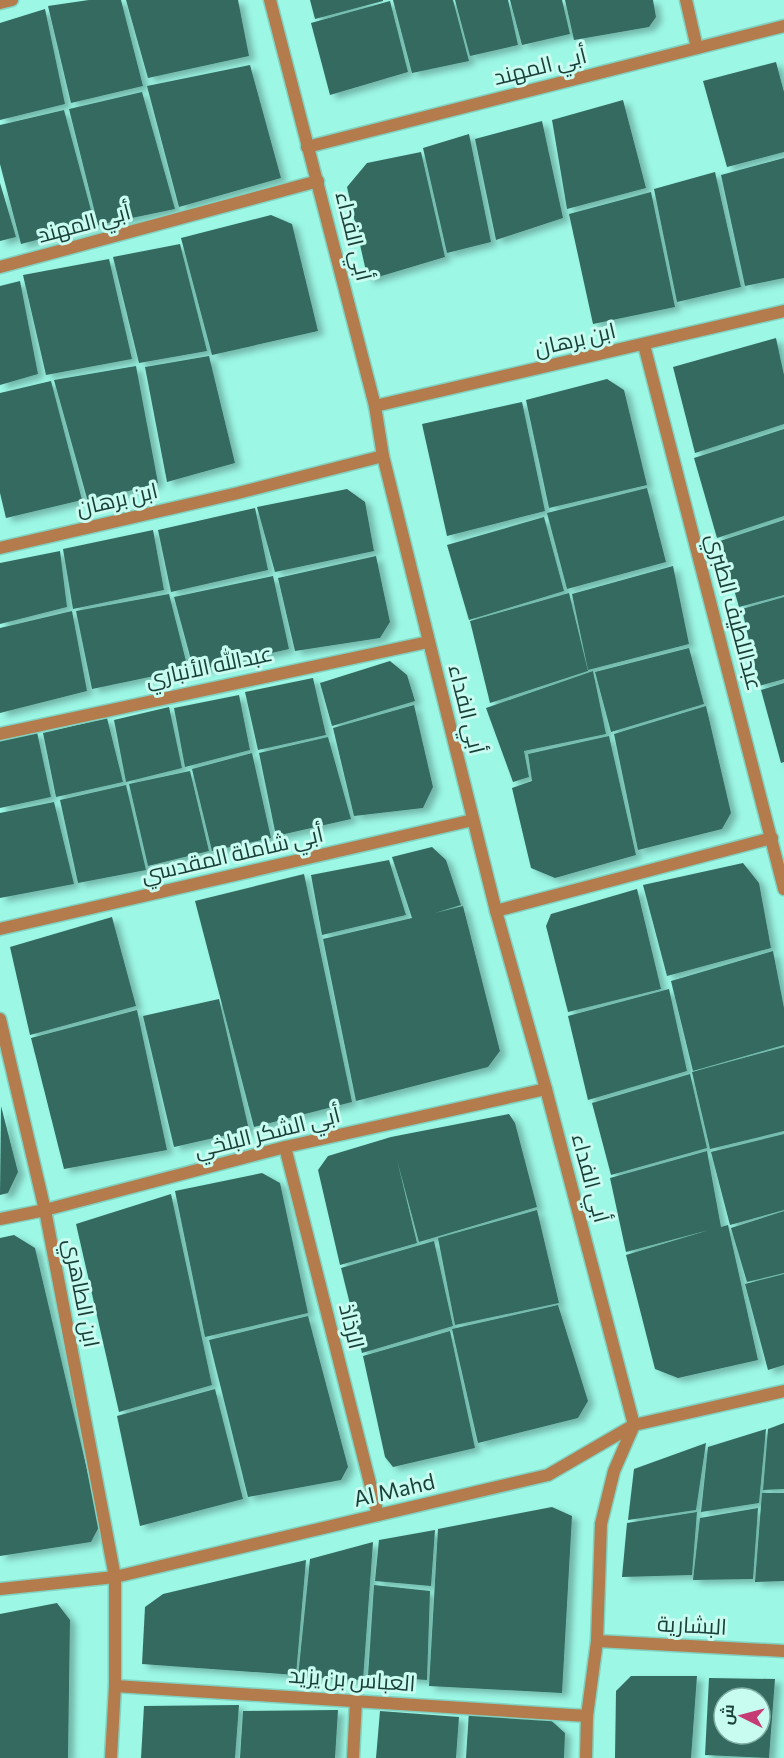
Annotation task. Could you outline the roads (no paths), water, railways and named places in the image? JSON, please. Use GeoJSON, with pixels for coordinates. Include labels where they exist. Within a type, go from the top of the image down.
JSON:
{"type":"FeatureCollection","features":[{"type":"Feature","properties":{"kind":"street"},"geometry":{"type":"LineString","coordinates":[[0,3],[12,0]]}},
{"type":"Feature","properties":{"kind":"street","name":"أبي الفداء"},"geometry":{"type":"LineString","coordinates":[[270,0],[375,406],[383,456],[495,911],[546,1089],[634,1425]]}},
{"type":"Feature","properties":{"kind":"street"},"geometry":{"type":"LineString","coordinates":[[686,0],[697,48]]}},
{"type":"Feature","properties":{"kind":"street","name":"أبي المهند"},"geometry":{"type":"LineString","coordinates":[[307,147],[784,26]]}},
{"type":"Feature","properties":{"kind":"street","name":"أبي المهند"},"geometry":{"type":"LineString","coordinates":[[0,267],[318,182]]}},
{"type":"Feature","properties":{"kind":"street","name":"ابن برهان"},"geometry":{"type":"LineString","coordinates":[[375,406],[784,311]]}},
{"type":"Feature","properties":{"kind":"street","name":"عبداللطيف الطبري"},"geometry":{"type":"LineString","coordinates":[[644,345],[784,889]]}},
{"type":"Feature","properties":{"kind":"street","name":"ابن برهان"},"geometry":{"type":"LineString","coordinates":[[0,548],[238,493],[383,456]]}},
{"type":"Feature","properties":{"kind":"street","name":"عبدالله الأنباري"},"geometry":{"type":"LineString","coordinates":[[0,734],[428,642]]}},
{"type":"Feature","properties":{"kind":"street","name":"أبي شاملة المقدسي"},"geometry":{"type":"LineString","coordinates":[[0,929],[473,820]]}},
{"type":"Feature","properties":{"kind":"street"},"geometry":{"type":"LineString","coordinates":[[495,911],[772,838]]}},
{"type":"Feature","properties":{"kind":"street","name":"ابن الطاهري"},"geometry":{"type":"LineString","coordinates":[[0,1019],[45,1210],[115,1577]]}},
{"type":"Feature","properties":{"kind":"street","name":"أبي الشكر البلخي"},"geometry":{"type":"LineString","coordinates":[[0,1219],[45,1210],[285,1147],[546,1089]]}},
{"type":"Feature","properties":{"kind":"street","name":"الرذاذ"},"geometry":{"type":"LineString","coordinates":[[285,1147],[378,1515]]}},
{"type":"Feature","properties":{"kind":"street","name":"Al Mahd"},"geometry":{"type":"LineString","coordinates":[[0,1589],[115,1577],[548,1474],[634,1425],[784,1391]]}},
{"type":"Feature","properties":{"kind":"street"},"geometry":{"type":"LineString","coordinates":[[586,1758],[587,1716],[597,1641],[602,1524],[614,1471],[634,1425]]}},
{"type":"Feature","properties":{"kind":"street"},"geometry":{"type":"LineString","coordinates":[[111,1758],[115,1686],[115,1577]]}},
{"type":"Feature","properties":{"kind":"street","name":"البشارية"},"geometry":{"type":"LineString","coordinates":[[597,1641],[784,1651]]}},
{"type":"Feature","properties":{"kind":"street","name":"العباس بن يزيد"},"geometry":{"type":"LineString","coordinates":[[115,1686],[587,1716]]}},
{"type":"Feature","properties":{"kind":"street"},"geometry":{"type":"LineString","coordinates":[[353,1758],[356,1700]]}}]}
